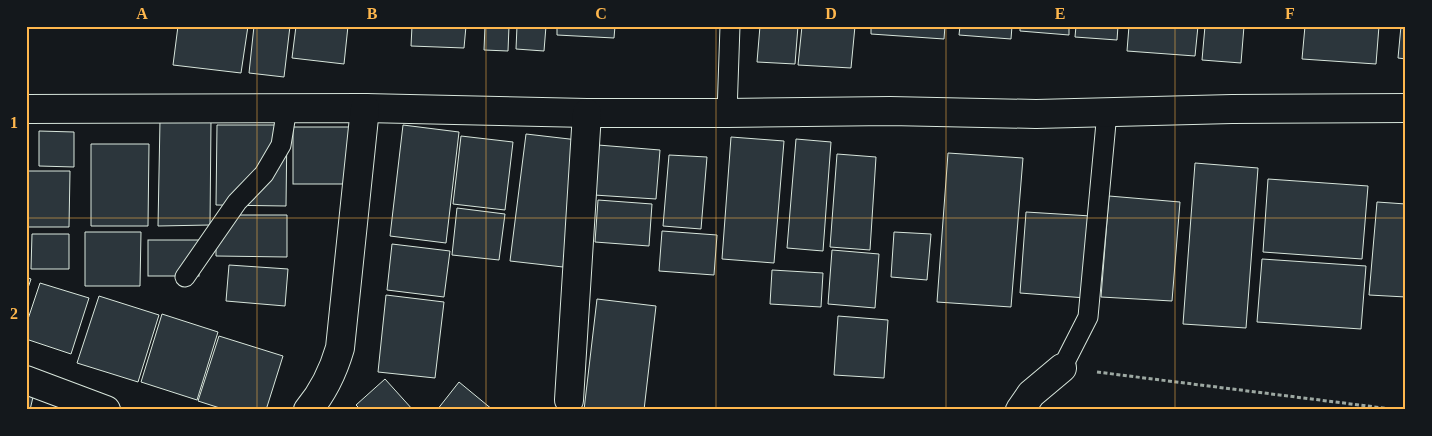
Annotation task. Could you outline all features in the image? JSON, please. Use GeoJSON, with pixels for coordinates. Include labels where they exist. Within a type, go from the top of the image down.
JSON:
{"type":"FeatureCollection","features":[{"type":"Feature","properties":{"kind":"street"},"geometry":{"type":"LineString","coordinates":[[26,109],[365,108],[587,113],[727,114],[890,111],[1036,114],[1232,109],[1406,108]]}},
{"type":"Feature","properties":{"kind":"street"},"geometry":{"type":"LineString","coordinates":[[308,410],[320,396],[332,374],[340,348],[365,108]]}},
{"type":"Feature","properties":{"kind":"street"},"geometry":{"type":"LineString","coordinates":[[569,400],[587,113]]}},
{"type":"Feature","properties":{"kind":"street"},"geometry":{"type":"LineString","coordinates":[[1020,410],[1030,394],[1062,368]]}},
{"type":"Feature","properties":{"kind":"street"},"geometry":{"type":"LineString","coordinates":[[26,380],[106,410]]}},
{"type":"Feature","properties":{"kind":"lane"},"geometry":{"type":"LineString","coordinates":[[727,114],[730,26]]}},
{"type":"Feature","properties":{"kind":"lane"},"geometry":{"type":"LineString","coordinates":[[185,277],[236,202],[264,174],[281,145],[287,108]]}},
{"type":"Feature","properties":{"kind":"lane"},"geometry":{"type":"LineString","coordinates":[[1062,368],[1088,317],[1107,112]]}},
{"type":"Feature","properties":{"kind":"path"},"geometry":{"type":"LineString","coordinates":[[1062,368],[1399,410]]}},
{"type":"Feature","properties":{"kind":"building"},"geometry":{"type":"Polygon","coordinates":[[[178,26],[248,26],[241,73],[173,65],[178,26]]]}},
{"type":"Feature","properties":{"kind":"building"},"geometry":{"type":"Polygon","coordinates":[[[254,26],[290,26],[284,77],[249,73],[254,26]]]}},
{"type":"Feature","properties":{"kind":"building"},"geometry":{"type":"Polygon","coordinates":[[[296,26],[348,26],[344,64],[292,58],[296,26]]]}},
{"type":"Feature","properties":{"kind":"building"},"geometry":{"type":"Polygon","coordinates":[[[412,26],[466,26],[464,48],[411,46],[412,26]]]}},
{"type":"Feature","properties":{"kind":"building"},"geometry":{"type":"Polygon","coordinates":[[[485,26],[509,26],[508,51],[484,50],[485,26]]]}},
{"type":"Feature","properties":{"kind":"building"},"geometry":{"type":"Polygon","coordinates":[[[517,26],[546,26],[544,51],[516,49],[517,26]]]}},
{"type":"Feature","properties":{"kind":"building"},"geometry":{"type":"Polygon","coordinates":[[[557,26],[615,26],[614,38],[557,35],[557,26]]]}},
{"type":"Feature","properties":{"kind":"building"},"geometry":{"type":"Polygon","coordinates":[[[760,26],[798,26],[795,64],[757,62],[760,26]]]}},
{"type":"Feature","properties":{"kind":"building"},"geometry":{"type":"Polygon","coordinates":[[[802,26],[855,26],[851,68],[798,65],[802,26]]]}},
{"type":"Feature","properties":{"kind":"building"},"geometry":{"type":"Polygon","coordinates":[[[871,26],[945,26],[944,39],[871,34],[871,26]]]}},
{"type":"Feature","properties":{"kind":"building"},"geometry":{"type":"Polygon","coordinates":[[[960,26],[1012,26],[1011,39],[959,35],[960,26]]]}},
{"type":"Feature","properties":{"kind":"building"},"geometry":{"type":"Polygon","coordinates":[[[1020,26],[1069,26],[1069,35],[1020,31],[1020,26]]]}},
{"type":"Feature","properties":{"kind":"building"},"geometry":{"type":"Polygon","coordinates":[[[1076,26],[1118,26],[1117,40],[1075,37],[1076,26]]]}},
{"type":"Feature","properties":{"kind":"building"},"geometry":{"type":"Polygon","coordinates":[[[1129,26],[1198,26],[1195,56],[1127,51],[1129,26]]]}},
{"type":"Feature","properties":{"kind":"building"},"geometry":{"type":"Polygon","coordinates":[[[1205,26],[1244,26],[1241,63],[1202,60],[1205,26]]]}},
{"type":"Feature","properties":{"kind":"building"},"geometry":{"type":"Polygon","coordinates":[[[1305,26],[1379,26],[1376,64],[1302,59],[1305,26]]]}},
{"type":"Feature","properties":{"kind":"building"},"geometry":{"type":"Polygon","coordinates":[[[1401,26],[1406,26],[1406,59],[1398,58],[1401,26]]]}},
{"type":"Feature","properties":{"kind":"building"},"geometry":{"type":"Polygon","coordinates":[[[160,120],[211,121],[210,225],[158,226],[160,120]]]}},
{"type":"Feature","properties":{"kind":"building"},"geometry":{"type":"Polygon","coordinates":[[[217,125],[287,125],[286,206],[216,205],[217,125]]]}},
{"type":"Feature","properties":{"kind":"building"},"geometry":{"type":"Polygon","coordinates":[[[403,125],[459,132],[446,243],[390,236],[403,125]]]}},
{"type":"Feature","properties":{"kind":"building"},"geometry":{"type":"Polygon","coordinates":[[[293,127],[350,127],[350,184],[293,184],[293,127]]]}},
{"type":"Feature","properties":{"kind":"building"},"geometry":{"type":"Polygon","coordinates":[[[39,131],[74,132],[74,167],[39,166],[39,131]]]}},
{"type":"Feature","properties":{"kind":"building"},"geometry":{"type":"Polygon","coordinates":[[[526,134],[578,140],[563,267],[510,261],[526,134]]]}},
{"type":"Feature","properties":{"kind":"building"},"geometry":{"type":"Polygon","coordinates":[[[461,136],[513,142],[505,210],[453,204],[461,136]]]}},
{"type":"Feature","properties":{"kind":"building"},"geometry":{"type":"Polygon","coordinates":[[[731,137],[784,141],[774,263],[722,259],[731,137]]]}},
{"type":"Feature","properties":{"kind":"building"},"geometry":{"type":"Polygon","coordinates":[[[796,139],[831,142],[823,251],[787,248],[796,139]]]}},
{"type":"Feature","properties":{"kind":"building"},"geometry":{"type":"Polygon","coordinates":[[[91,144],[149,144],[148,226],[91,226],[91,144]]]}},
{"type":"Feature","properties":{"kind":"building"},"geometry":{"type":"Polygon","coordinates":[[[598,145],[660,150],[656,199],[594,195],[598,145]]]}},
{"type":"Feature","properties":{"kind":"building"},"geometry":{"type":"Polygon","coordinates":[[[948,153],[1023,158],[1011,307],[937,302],[948,153]]]}},
{"type":"Feature","properties":{"kind":"building"},"geometry":{"type":"Polygon","coordinates":[[[837,154],[876,157],[870,250],[830,247],[837,154]]]}},
{"type":"Feature","properties":{"kind":"building"},"geometry":{"type":"Polygon","coordinates":[[[669,155],[707,157],[701,229],[663,226],[669,155]]]}},
{"type":"Feature","properties":{"kind":"building"},"geometry":{"type":"Polygon","coordinates":[[[1195,163],[1258,168],[1246,328],[1183,324],[1195,163]]]}},
{"type":"Feature","properties":{"kind":"building"},"geometry":{"type":"Polygon","coordinates":[[[28,171],[70,171],[69,227],[27,227],[28,171]]]}},
{"type":"Feature","properties":{"kind":"building"},"geometry":{"type":"Polygon","coordinates":[[[1268,179],[1368,186],[1362,259],[1263,252],[1268,179]]]}},
{"type":"Feature","properties":{"kind":"building"},"geometry":{"type":"Polygon","coordinates":[[[1109,196],[1180,202],[1172,301],[1101,297],[1109,196]]]}},
{"type":"Feature","properties":{"kind":"building"},"geometry":{"type":"Polygon","coordinates":[[[598,200],[652,204],[649,246],[595,242],[598,200]]]}},
{"type":"Feature","properties":{"kind":"building"},"geometry":{"type":"Polygon","coordinates":[[[1377,202],[1406,204],[1406,297],[1369,295],[1377,202]]]}},
{"type":"Feature","properties":{"kind":"building"},"geometry":{"type":"Polygon","coordinates":[[[457,208],[505,214],[499,260],[452,255],[457,208]]]}},
{"type":"Feature","properties":{"kind":"building"},"geometry":{"type":"Polygon","coordinates":[[[1026,212],[1091,216],[1086,298],[1020,293],[1026,212]]]}},
{"type":"Feature","properties":{"kind":"building"},"geometry":{"type":"Polygon","coordinates":[[[216,215],[287,215],[287,257],[216,256],[216,215]]]}},
{"type":"Feature","properties":{"kind":"building"},"geometry":{"type":"Polygon","coordinates":[[[662,231],[717,235],[714,275],[659,271],[662,231]]]}},
{"type":"Feature","properties":{"kind":"building"},"geometry":{"type":"Polygon","coordinates":[[[85,232],[141,232],[140,286],[85,286],[85,232]]]}},
{"type":"Feature","properties":{"kind":"building"},"geometry":{"type":"Polygon","coordinates":[[[894,232],[931,234],[927,280],[891,277],[894,232]]]}},
{"type":"Feature","properties":{"kind":"building"},"geometry":{"type":"Polygon","coordinates":[[[32,234],[69,234],[69,269],[31,269],[32,234]]]}},
{"type":"Feature","properties":{"kind":"building"},"geometry":{"type":"Polygon","coordinates":[[[148,240],[199,240],[199,276],[148,276],[148,240]]]}},
{"type":"Feature","properties":{"kind":"building"},"geometry":{"type":"Polygon","coordinates":[[[392,244],[450,251],[444,297],[387,290],[392,244]]]}},
{"type":"Feature","properties":{"kind":"building"},"geometry":{"type":"Polygon","coordinates":[[[832,250],[879,254],[875,308],[828,304],[832,250]]]}},
{"type":"Feature","properties":{"kind":"building"},"geometry":{"type":"Polygon","coordinates":[[[1262,259],[1366,266],[1361,329],[1257,322],[1262,259]]]}},
{"type":"Feature","properties":{"kind":"building"},"geometry":{"type":"Polygon","coordinates":[[[229,265],[288,269],[285,306],[226,301],[229,265]]]}},
{"type":"Feature","properties":{"kind":"building"},"geometry":{"type":"Polygon","coordinates":[[[772,270],[823,273],[821,307],[770,304],[772,270]]]}},
{"type":"Feature","properties":{"kind":"building"},"geometry":{"type":"Polygon","coordinates":[[[26,277],[31,279],[26,294],[26,277]]]}},
{"type":"Feature","properties":{"kind":"building"},"geometry":{"type":"Polygon","coordinates":[[[40,283],[89,298],[71,354],[26,339],[26,325],[40,283]]]}},
{"type":"Feature","properties":{"kind":"building"},"geometry":{"type":"Polygon","coordinates":[[[386,295],[444,302],[435,378],[378,372],[386,295]]]}},
{"type":"Feature","properties":{"kind":"building"},"geometry":{"type":"Polygon","coordinates":[[[99,296],[159,315],[138,382],[77,363],[99,296]]]}},
{"type":"Feature","properties":{"kind":"building"},"geometry":{"type":"Polygon","coordinates":[[[597,299],[656,306],[644,410],[584,410],[597,299]]]}},
{"type":"Feature","properties":{"kind":"building"},"geometry":{"type":"Polygon","coordinates":[[[162,314],[218,332],[197,400],[141,382],[162,314]]]}},
{"type":"Feature","properties":{"kind":"building"},"geometry":{"type":"Polygon","coordinates":[[[838,316],[888,320],[884,378],[834,375],[838,316]]]}},
{"type":"Feature","properties":{"kind":"building"},"geometry":{"type":"Polygon","coordinates":[[[219,336],[283,356],[266,410],[226,410],[198,401],[219,336]]]}},
{"type":"Feature","properties":{"kind":"building"},"geometry":{"type":"Polygon","coordinates":[[[385,379],[413,410],[361,410],[356,405],[385,379]]]}},
{"type":"Feature","properties":{"kind":"building"},"geometry":{"type":"Polygon","coordinates":[[[459,382],[493,410],[437,410],[459,382]]]}},
{"type":"Feature","properties":{"kind":"building"},"geometry":{"type":"Polygon","coordinates":[[[26,396],[33,397],[30,410],[26,410],[26,396]]]}}]}
